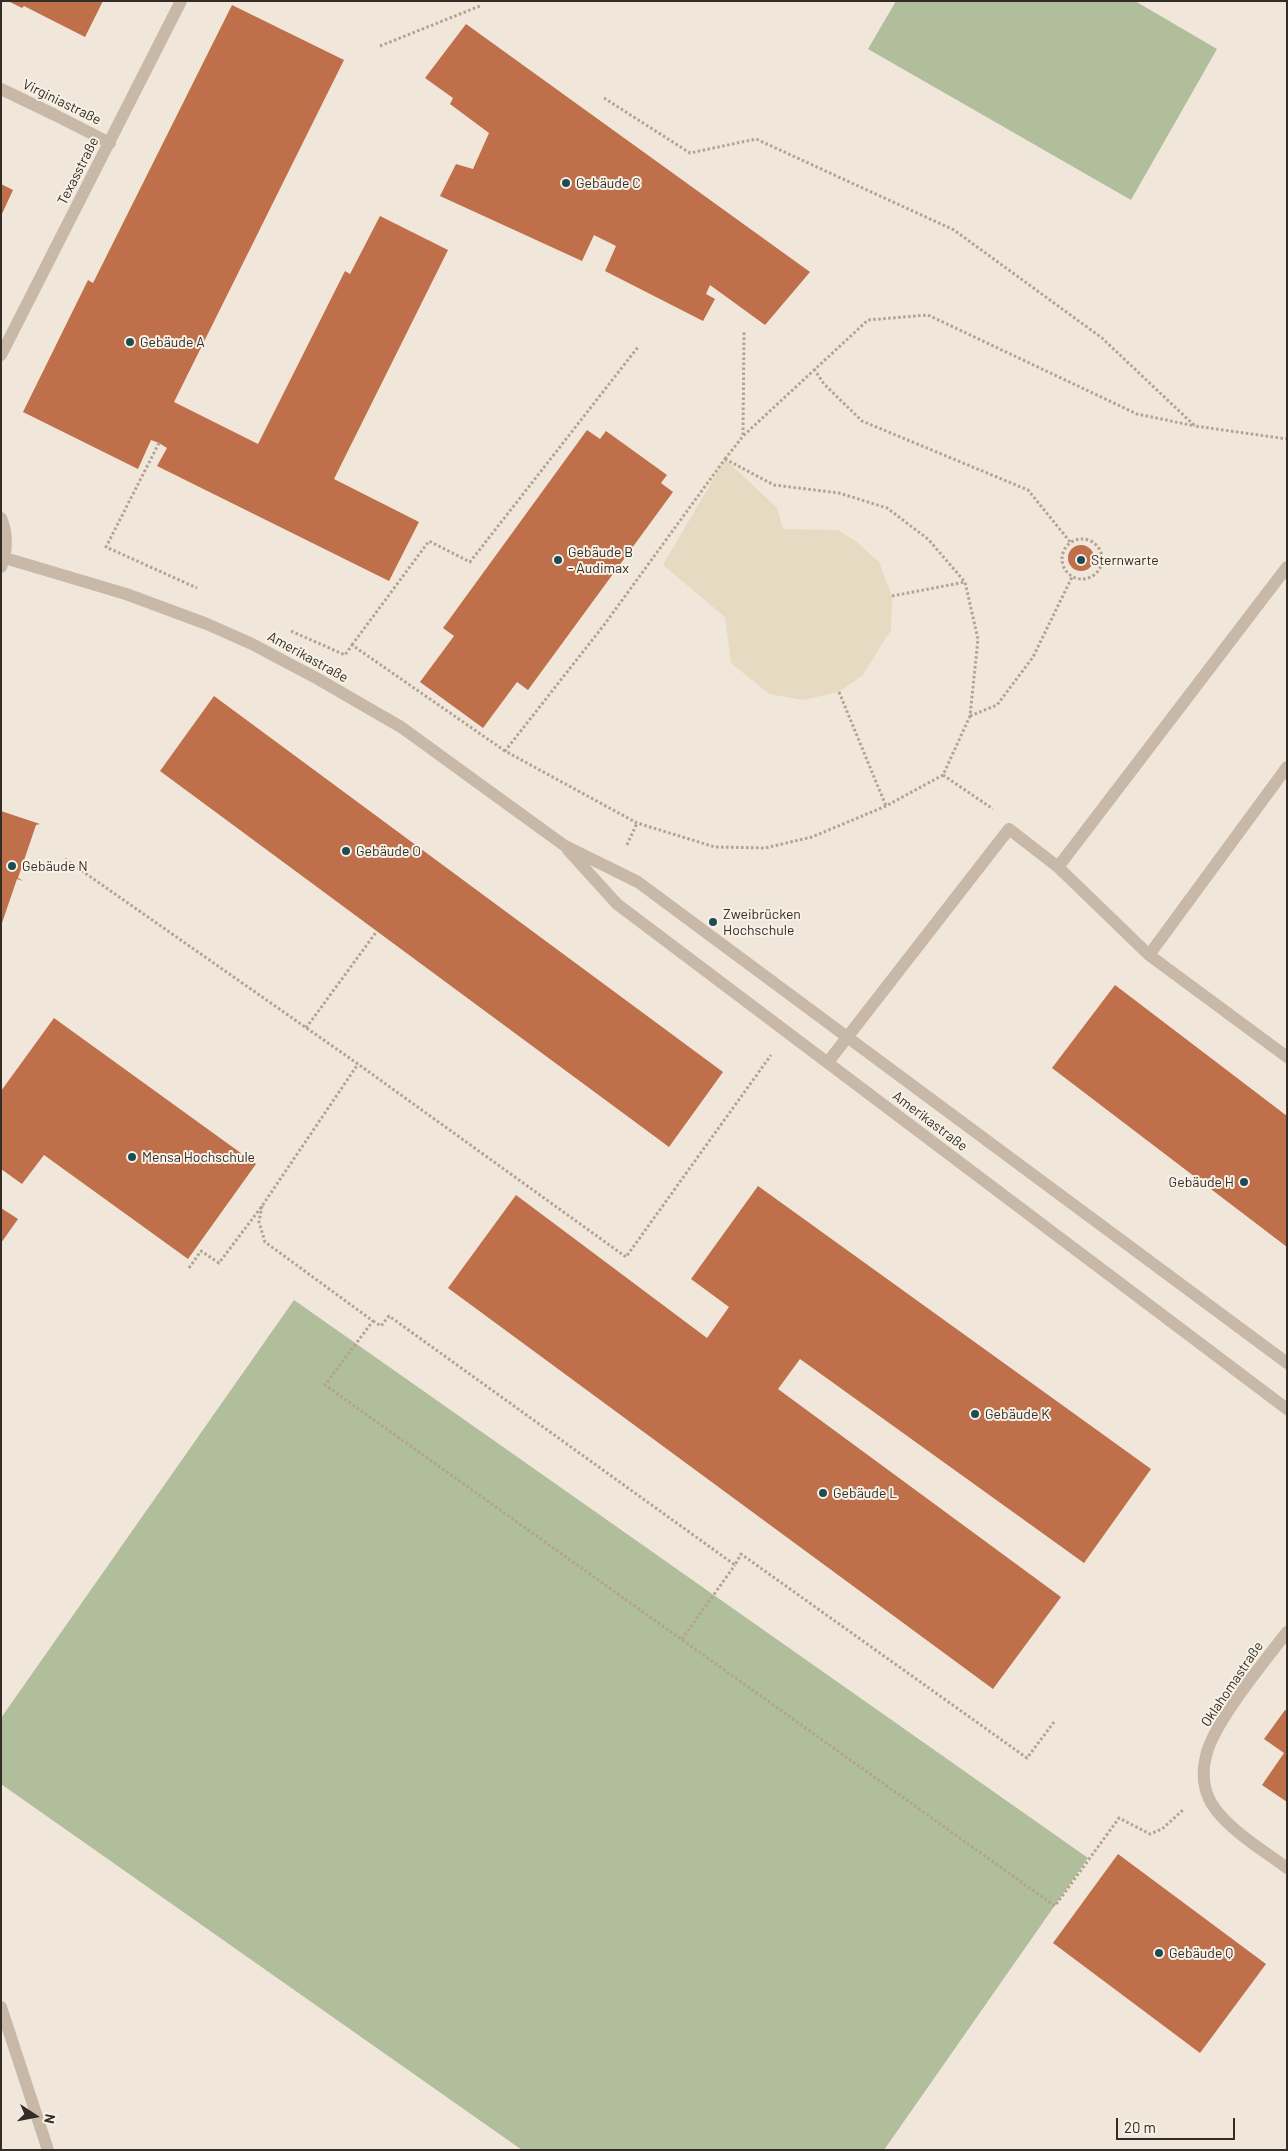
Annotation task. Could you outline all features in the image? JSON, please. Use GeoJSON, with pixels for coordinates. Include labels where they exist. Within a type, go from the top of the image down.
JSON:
{"type":"FeatureCollection","features":[{"type":"Feature","properties":{"kind":"street","name":"Texasstraße"},"geometry":{"type":"LineString","coordinates":[[1,355],[181,1]]}},
{"type":"Feature","properties":{"kind":"street","name":"Virginiastraße"},"geometry":{"type":"LineString","coordinates":[[1,89],[110,143]]}},
{"type":"Feature","properties":{"kind":"street"},"geometry":{"type":"LineString","coordinates":[[1,518],[6,541],[3,562]]}},
{"type":"Feature","properties":{"kind":"street","name":"Amerikastraße"},"geometry":{"type":"LineString","coordinates":[[3,562],[126,594],[207,624],[252,644],[318,679],[401,727],[565,846],[638,882],[1287,1363]]}},
{"type":"Feature","properties":{"kind":"street"},"geometry":{"type":"LineString","coordinates":[[1058,867],[1287,567]]}},
{"type":"Feature","properties":{"kind":"street"},"geometry":{"type":"LineString","coordinates":[[1148,955],[1287,767]]}},
{"type":"Feature","properties":{"kind":"street"},"geometry":{"type":"LineString","coordinates":[[828,1062],[1009,829],[1058,867],[1148,955],[1287,1057]]}},
{"type":"Feature","properties":{"kind":"street","name":"Amerikastraße"},"geometry":{"type":"LineString","coordinates":[[565,846],[617,904],[788,1031],[1287,1409]]}},
{"type":"Feature","properties":{"kind":"street","name":"Oklahomastraße"},"geometry":{"type":"LineString","coordinates":[[1287,1632],[1216,1732],[1206,1754],[1203,1772],[1205,1790],[1215,1809],[1229,1824],[1287,1868]]}},
{"type":"Feature","properties":{"kind":"street"},"geometry":{"type":"LineString","coordinates":[[1,2007],[48,2150]]}},
{"type":"Feature","properties":{"kind":"path"},"geometry":{"type":"LineString","coordinates":[[380,46],[480,6]]}},
{"type":"Feature","properties":{"kind":"path"},"geometry":{"type":"LineString","coordinates":[[604,98],[690,153],[756,139],[954,230],[1102,338],[1195,426]]}},
{"type":"Feature","properties":{"kind":"path"},"geometry":{"type":"LineString","coordinates":[[725,459],[774,485],[839,493],[887,508],[928,539],[966,582],[978,639],[970,716],[944,775],[886,806],[812,838],[765,848],[715,847],[637,823],[505,751],[604,625],[725,459],[743,436],[868,320],[928,316],[1137,414],[1195,426],[1287,439]]}},
{"type":"Feature","properties":{"kind":"path"},"geometry":{"type":"LineString","coordinates":[[743,436],[744,332]]}},
{"type":"Feature","properties":{"kind":"path"},"geometry":{"type":"LineString","coordinates":[[352,645],[429,541],[470,562],[638,347]]}},
{"type":"Feature","properties":{"kind":"path"},"geometry":{"type":"LineString","coordinates":[[814,370],[824,384],[862,421],[1028,490],[1071,543]]}},
{"type":"Feature","properties":{"kind":"path"},"geometry":{"type":"LineString","coordinates":[[106,547],[159,443]]}},
{"type":"Feature","properties":{"kind":"path"},"geometry":{"type":"LineString","coordinates":[[1076,540],[1086,540],[1095,544],[1100,552],[1102,562],[1098,571],[1091,577],[1082,579],[1072,577],[1062,561],[1063,553],[1076,540]]}},
{"type":"Feature","properties":{"kind":"path"},"geometry":{"type":"LineString","coordinates":[[970,716],[997,705],[1033,657],[1072,577]]}},
{"type":"Feature","properties":{"kind":"path"},"geometry":{"type":"LineString","coordinates":[[892,596],[966,582]]}},
{"type":"Feature","properties":{"kind":"path"},"geometry":{"type":"LineString","coordinates":[[839,692],[886,806]]}},
{"type":"Feature","properties":{"kind":"path"},"geometry":{"type":"LineString","coordinates":[[944,775],[994,810],[1009,829]]}},
{"type":"Feature","properties":{"kind":"path"},"geometry":{"type":"LineString","coordinates":[[626,846],[637,823]]}},
{"type":"Feature","properties":{"kind":"path"},"geometry":{"type":"LineString","coordinates":[[65,859],[358,1064],[626,1257],[788,1031]]}},
{"type":"Feature","properties":{"kind":"path"},"geometry":{"type":"LineString","coordinates":[[306,1028],[376,931]]}},
{"type":"Feature","properties":{"kind":"path"},"geometry":{"type":"LineString","coordinates":[[189,1268],[201,1251],[219,1263],[262,1206],[358,1064]]}},
{"type":"Feature","properties":{"kind":"path"},"geometry":{"type":"LineString","coordinates":[[262,1206],[259,1222],[265,1242],[381,1326],[389,1316],[734,1565]]}},
{"type":"Feature","properties":{"kind":"path"},"geometry":{"type":"LineString","coordinates":[[373,1321],[325,1385],[1055,1906],[1119,1818],[1150,1834],[1162,1829],[1205,1790]]}},
{"type":"Feature","properties":{"kind":"path"},"geometry":{"type":"LineString","coordinates":[[682,1640],[741,1554],[1027,1758],[1054,1722]]}},
{"type":"Feature","properties":{"kind":"green space"},"geometry":{"type":"Polygon","coordinates":[[[896,1],[1135,1],[1217,49],[1131,200],[868,49],[896,1]]]}},
{"type":"Feature","properties":{"kind":"green space"},"geometry":{"type":"Polygon","coordinates":[[[294,1300],[1088,1858],[884,2150],[522,2150],[1,1784],[1,1718],[294,1300]]]}},
{"type":"Feature","properties":{"kind":"shaded area"},"geometry":{"type":"Polygon","coordinates":[[[725,459],[777,508],[783,529],[838,530],[858,543],[879,562],[892,596],[891,630],[863,675],[839,692],[803,700],[769,694],[731,663],[725,617],[663,565],[725,459]]]}},
{"type":"Feature","properties":{"kind":"building"},"geometry":{"type":"Polygon","coordinates":[[[8,1],[103,1],[85,37],[24,6],[22,8],[8,1]]]}},
{"type":"Feature","properties":{"kind":"building","name":"Gebäude A"},"geometry":{"type":"Polygon","coordinates":[[[232,5],[344,60],[174,402],[258,444],[345,271],[350,274],[380,216],[448,250],[334,479],[419,522],[389,581],[157,466],[167,448],[159,443],[151,440],[138,469],[23,412],[88,280],[93,283],[232,5]]]}},
{"type":"Feature","properties":{"kind":"building","name":"Gebäude C"},"geometry":{"type":"Polygon","coordinates":[[[466,24],[810,272],[765,325],[710,285],[706,294],[715,299],[703,321],[605,271],[616,246],[594,235],[582,261],[440,196],[456,164],[473,169],[489,133],[450,104],[453,98],[425,78],[466,24]]]}},
{"type":"Feature","properties":{"kind":"building"},"geometry":{"type":"Polygon","coordinates":[[[1,184],[13,190],[1,216],[1,184]]]}},
{"type":"Feature","properties":{"kind":"building","name":"Gebäude B - Audimax"},"geometry":{"type":"Polygon","coordinates":[[[587,430],[600,439],[606,431],[667,475],[661,483],[673,492],[528,690],[517,682],[483,728],[420,682],[454,636],[443,628],[587,430]]]}},
{"type":"Feature","properties":{"kind":"building","name":"Sternwarte"},"geometry":{"type":"Polygon","coordinates":[[[1081,545],[1090,549],[1094,558],[1090,567],[1081,571],[1072,567],[1068,558],[1072,549],[1081,545]]]}},
{"type":"Feature","properties":{"kind":"building","name":"Gebäude O"},"geometry":{"type":"Polygon","coordinates":[[[214,696],[723,1072],[669,1147],[160,771],[214,696]]]}},
{"type":"Feature","properties":{"kind":"building","name":"Gebäude N"},"geometry":{"type":"Polygon","coordinates":[[[1,811],[40,824],[36,825],[18,878],[23,881],[17,879],[2,923],[1,811]]]}},
{"type":"Feature","properties":{"kind":"building","name":"Gebäude H"},"geometry":{"type":"Polygon","coordinates":[[[1115,985],[1287,1116],[1287,1247],[1052,1068],[1115,985]]]}},
{"type":"Feature","properties":{"kind":"building"},"geometry":{"type":"Polygon","coordinates":[[[54,1018],[256,1164],[188,1259],[44,1155],[22,1184],[1,1169],[1,1091],[54,1018]]]}},
{"type":"Feature","properties":{"kind":"building"},"geometry":{"type":"Polygon","coordinates":[[[758,1186],[1151,1469],[1084,1563],[800,1359],[778,1389],[1061,1597],[993,1689],[448,1288],[516,1195],[707,1338],[729,1307],[691,1279],[758,1186]]]}},
{"type":"Feature","properties":{"kind":"building"},"geometry":{"type":"Polygon","coordinates":[[[1,1208],[18,1219],[1,1243],[1,1208]]]}},
{"type":"Feature","properties":{"kind":"building"},"geometry":{"type":"Polygon","coordinates":[[[1285,1710],[1287,1711],[1287,1802],[1262,1785],[1284,1753],[1264,1739],[1285,1710]]]}},
{"type":"Feature","properties":{"kind":"building","name":"Gebäude Q"},"geometry":{"type":"Polygon","coordinates":[[[1118,1854],[1266,1964],[1200,2053],[1053,1943],[1118,1854]]]}},
{"type":"Feature","properties":{"kind":"place","name":"Gebäude C"},"geometry":{"type":"Point","coordinates":[566,183]}},
{"type":"Feature","properties":{"kind":"place","name":"Gebäude A"},"geometry":{"type":"Point","coordinates":[130,342]}},
{"type":"Feature","properties":{"kind":"place","name":"Gebäude B - Audimax"},"geometry":{"type":"Point","coordinates":[558,560]}},
{"type":"Feature","properties":{"kind":"place","name":"Sternwarte"},"geometry":{"type":"Point","coordinates":[1081,560]}},
{"type":"Feature","properties":{"kind":"place","name":"Gebäude O"},"geometry":{"type":"Point","coordinates":[346,851]}},
{"type":"Feature","properties":{"kind":"place","name":"Gebäude N"},"geometry":{"type":"Point","coordinates":[12,866]}},
{"type":"Feature","properties":{"kind":"place","name":"Zweibrücken Hochschule"},"geometry":{"type":"Point","coordinates":[713,922]}},
{"type":"Feature","properties":{"kind":"place","name":"Mensa Hochschule"},"geometry":{"type":"Point","coordinates":[132,1157]}},
{"type":"Feature","properties":{"kind":"place","name":"Gebäude H"},"geometry":{"type":"Point","coordinates":[1244,1182]}},
{"type":"Feature","properties":{"kind":"place","name":"Gebäude K"},"geometry":{"type":"Point","coordinates":[975,1414]}},
{"type":"Feature","properties":{"kind":"place","name":"Gebäude L"},"geometry":{"type":"Point","coordinates":[823,1493]}},
{"type":"Feature","properties":{"kind":"place","name":"Gebäude Q"},"geometry":{"type":"Point","coordinates":[1159,1953]}}]}
